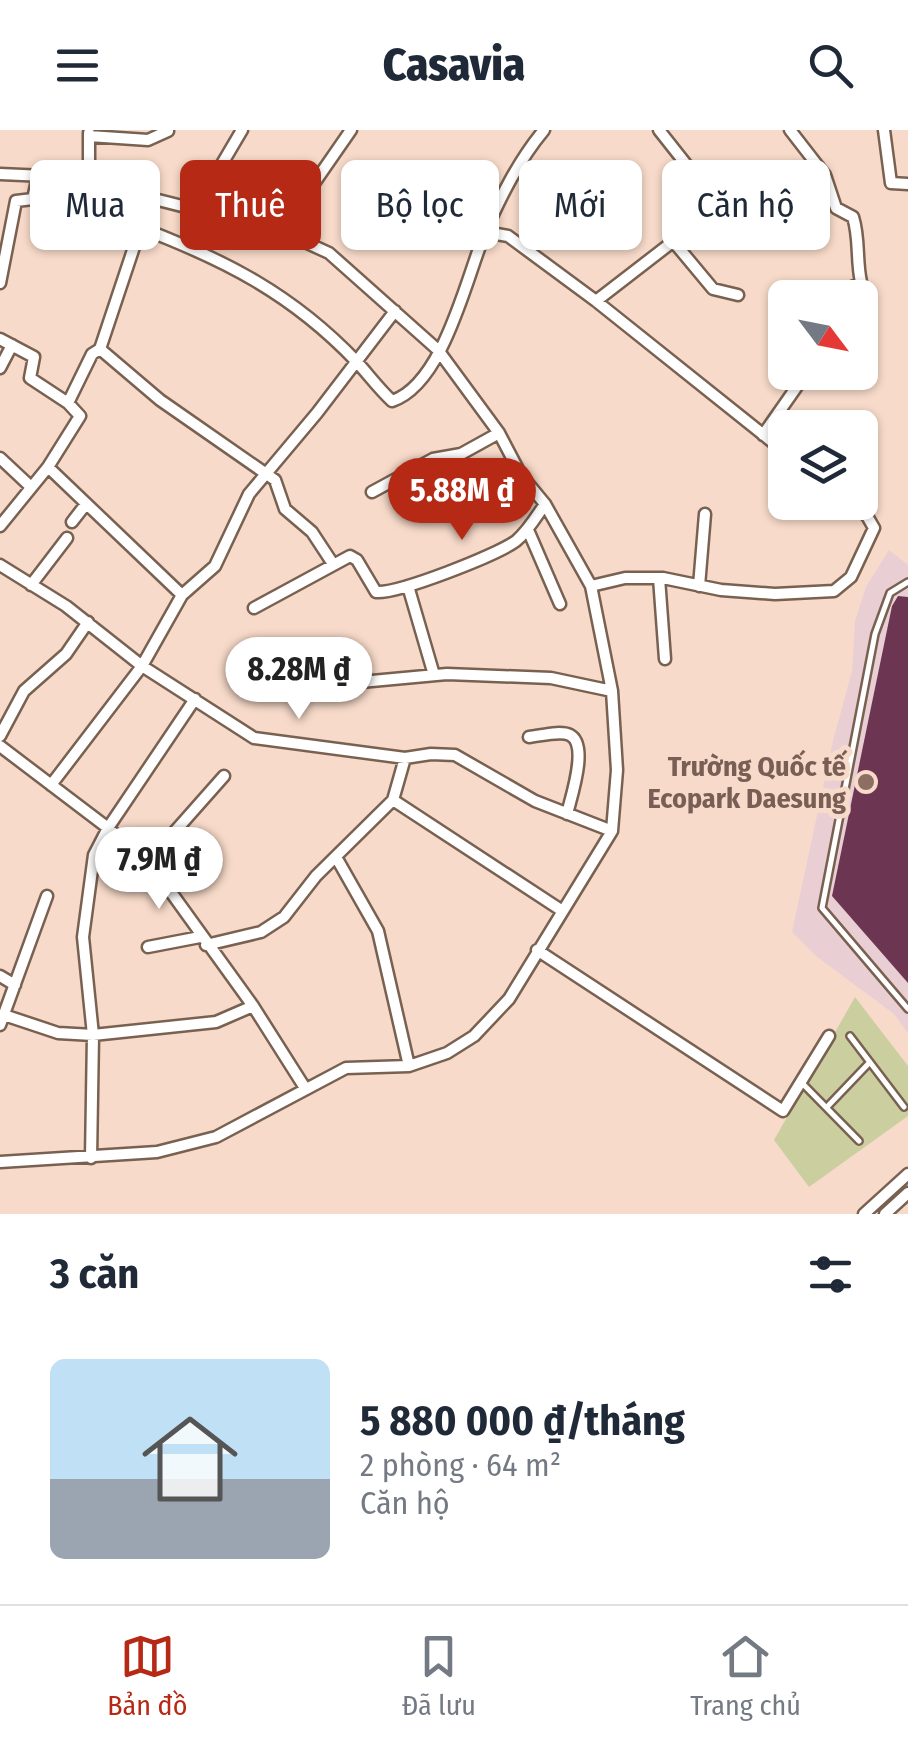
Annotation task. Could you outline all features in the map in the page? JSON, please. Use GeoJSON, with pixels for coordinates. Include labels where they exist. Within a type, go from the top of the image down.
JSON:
{"type":"FeatureCollection","features":[{"type":"Feature","properties":{"kind":"street"},"geometry":{"type":"LineString","coordinates":[[224,160],[242,130]]}},
{"type":"Feature","properties":{"kind":"street"},"geometry":{"type":"LineString","coordinates":[[321,173],[351,130]]}},
{"type":"Feature","properties":{"kind":"street"},"geometry":{"type":"LineString","coordinates":[[499,202],[520,158],[544,130]]}},
{"type":"Feature","properties":{"kind":"street"},"geometry":{"type":"LineString","coordinates":[[659,130],[683,160]]}},
{"type":"Feature","properties":{"kind":"street"},"geometry":{"type":"LineString","coordinates":[[790,130],[824,175],[836,208],[852,217],[857,230],[855,259],[860,280]]}},
{"type":"Feature","properties":{"kind":"street"},"geometry":{"type":"LineString","coordinates":[[884,130],[891,183],[908,184]]}},
{"type":"Feature","properties":{"kind":"street"},"geometry":{"type":"LineString","coordinates":[[89,160],[89,133],[148,140],[168,131]]}},
{"type":"Feature","properties":{"kind":"street"},"geometry":{"type":"LineString","coordinates":[[0,174],[30,176]]}},
{"type":"Feature","properties":{"kind":"street"},"geometry":{"type":"LineString","coordinates":[[0,283],[16,201],[30,199]]}},
{"type":"Feature","properties":{"kind":"street"},"geometry":{"type":"LineString","coordinates":[[499,234],[508,236],[596,301],[768,439]]}},
{"type":"Feature","properties":{"kind":"street"},"geometry":{"type":"LineString","coordinates":[[160,235],[206,252],[283,298],[356,361],[392,400],[403,397],[427,373],[458,314],[479,250]]}},
{"type":"Feature","properties":{"kind":"street"},"geometry":{"type":"LineString","coordinates":[[68,403],[92,354],[100,350],[134,250]]}},
{"type":"Feature","properties":{"kind":"street"},"geometry":{"type":"LineString","coordinates":[[0,1162],[157,1152],[216,1137],[346,1068],[409,1066],[447,1054],[474,1036],[509,1000],[612,831],[617,770],[612,691],[590,586],[545,504],[520,475],[498,433],[438,350],[320,250]]}},
{"type":"Feature","properties":{"kind":"street"},"geometry":{"type":"LineString","coordinates":[[596,301],[662,250]]}},
{"type":"Feature","properties":{"kind":"street"},"geometry":{"type":"LineString","coordinates":[[680,250],[713,289],[738,295]]}},
{"type":"Feature","properties":{"kind":"street"},"geometry":{"type":"LineString","coordinates":[[52,785],[142,666],[182,595],[215,566],[249,494],[393,314]]}},
{"type":"Feature","properties":{"kind":"street"},"geometry":{"type":"LineString","coordinates":[[0,339],[34,357],[30,378],[68,403],[80,416],[48,467],[0,526]]}},
{"type":"Feature","properties":{"kind":"street"},"geometry":{"type":"LineString","coordinates":[[0,368],[12,346]]}},
{"type":"Feature","properties":{"kind":"street"},"geometry":{"type":"LineString","coordinates":[[100,350],[160,400],[268,473],[280,486],[281,501],[290,515],[307,527],[333,564]]}},
{"type":"Feature","properties":{"kind":"street"},"geometry":{"type":"LineString","coordinates":[[763,435],[794,390]]}},
{"type":"Feature","properties":{"kind":"street"},"geometry":{"type":"LineString","coordinates":[[372,492],[433,459],[461,454],[498,433]]}},
{"type":"Feature","properties":{"kind":"street"},"geometry":{"type":"LineString","coordinates":[[0,458],[31,487]]}},
{"type":"Feature","properties":{"kind":"street"},"geometry":{"type":"LineString","coordinates":[[48,467],[182,595]]}},
{"type":"Feature","properties":{"kind":"street"},"geometry":{"type":"LineString","coordinates":[[72,522],[86,504]]}},
{"type":"Feature","properties":{"kind":"street"},"geometry":{"type":"LineString","coordinates":[[254,608],[347,556],[354,557],[378,592],[408,586],[514,543],[545,504]]}},
{"type":"Feature","properties":{"kind":"street"},"geometry":{"type":"LineString","coordinates":[[699,586],[705,514]]}},
{"type":"Feature","properties":{"kind":"street"},"geometry":{"type":"LineString","coordinates":[[590,586],[624,578],[659,578],[775,594],[834,592],[852,577],[874,528],[869,520]]}},
{"type":"Feature","properties":{"kind":"street"},"geometry":{"type":"LineString","coordinates":[[528,530],[560,604]]}},
{"type":"Feature","properties":{"kind":"street"},"geometry":{"type":"LineString","coordinates":[[31,585],[67,538]]}},
{"type":"Feature","properties":{"kind":"street"},"geometry":{"type":"LineString","coordinates":[[0,565],[88,622],[142,666],[254,738],[404,758],[454,754],[535,801],[612,831]]}},
{"type":"Feature","properties":{"kind":"street"},"geometry":{"type":"LineString","coordinates":[[659,578],[665,659]]}},
{"type":"Feature","properties":{"kind":"street"},"geometry":{"type":"LineString","coordinates":[[408,586],[434,675]]}},
{"type":"Feature","properties":{"kind":"street"},"geometry":{"type":"LineString","coordinates":[[0,736],[24,691],[66,654],[88,622]]}},
{"type":"Feature","properties":{"kind":"street"},"geometry":{"type":"LineString","coordinates":[[292,678],[361,682],[434,675],[551,678],[612,691]]}},
{"type":"Feature","properties":{"kind":"street"},"geometry":{"type":"LineString","coordinates":[[90,1158],[93,1034],[82,937],[94,855],[108,828],[195,700]]}},
{"type":"Feature","properties":{"kind":"street"},"geometry":{"type":"LineString","coordinates":[[529,738],[562,733],[576,742],[578,771],[567,814]]}},
{"type":"Feature","properties":{"kind":"street"},"geometry":{"type":"LineString","coordinates":[[0,746],[147,862],[253,1006],[306,1088]]}},
{"type":"Feature","properties":{"kind":"street"},"geometry":{"type":"LineString","coordinates":[[148,947],[261,932],[284,917],[336,856],[393,800],[404,758]]}},
{"type":"Feature","properties":{"kind":"street"},"geometry":{"type":"LineString","coordinates":[[147,862],[224,776]]}},
{"type":"Feature","properties":{"kind":"street"},"geometry":{"type":"LineString","coordinates":[[393,800],[561,910]]}},
{"type":"Feature","properties":{"kind":"street"},"geometry":{"type":"LineString","coordinates":[[336,856],[378,932],[409,1066]]}},
{"type":"Feature","properties":{"kind":"street"},"geometry":{"type":"LineString","coordinates":[[47,896],[2,1020],[58,1033],[93,1034],[216,1022],[253,1006]]}},
{"type":"Feature","properties":{"kind":"street"},"geometry":{"type":"LineString","coordinates":[[537,950],[783,1111],[829,1036]]}},
{"type":"Feature","properties":{"kind":"street"},"geometry":{"type":"LineString","coordinates":[[0,976],[15,984]]}},
{"type":"Feature","properties":{"kind":"street"},"geometry":{"type":"LineString","coordinates":[[864,1214],[908,1174]]}},
{"type":"Feature","properties":{"kind":"street"},"geometry":{"type":"LineString","coordinates":[[885,1214],[904,1196],[892,1190]]}},
{"type":"Feature","properties":{"kind":"lane"},"geometry":{"type":"LineString","coordinates":[[908,582],[890,593],[875,634],[822,908],[908,1009]]}},
{"type":"Feature","properties":{"kind":"lane"},"geometry":{"type":"LineString","coordinates":[[850,1036],[904,1107]]}},
{"type":"Feature","properties":{"kind":"lane"},"geometry":{"type":"LineString","coordinates":[[826,1107],[870,1062]]}},
{"type":"Feature","properties":{"kind":"lane"},"geometry":{"type":"LineString","coordinates":[[800,1082],[859,1140]]}},
{"type":"Feature","properties":{"kind":"shaded area","name":"Trường Quốc tế Ecopark Daesung"},"geometry":{"type":"Polygon","coordinates":[[[889,550],[908,565],[908,1033],[894,1014],[816,956],[792,932],[852,671],[855,621],[866,587],[889,550]]]}},
{"type":"Feature","properties":{"kind":"green space"},"geometry":{"type":"Polygon","coordinates":[[[855,997],[908,1066],[908,1116],[809,1187],[774,1140],[855,997]]]}},
{"type":"Feature","properties":{"kind":"building"},"geometry":{"type":"Polygon","coordinates":[[[898,596],[908,597],[908,983],[832,896],[892,606],[898,596]]]}},
{"type":"Feature","properties":{"kind":"place","name":"Trường Quốc tế Ecopark Daesung"},"geometry":{"type":"Point","coordinates":[866,782]}}]}
